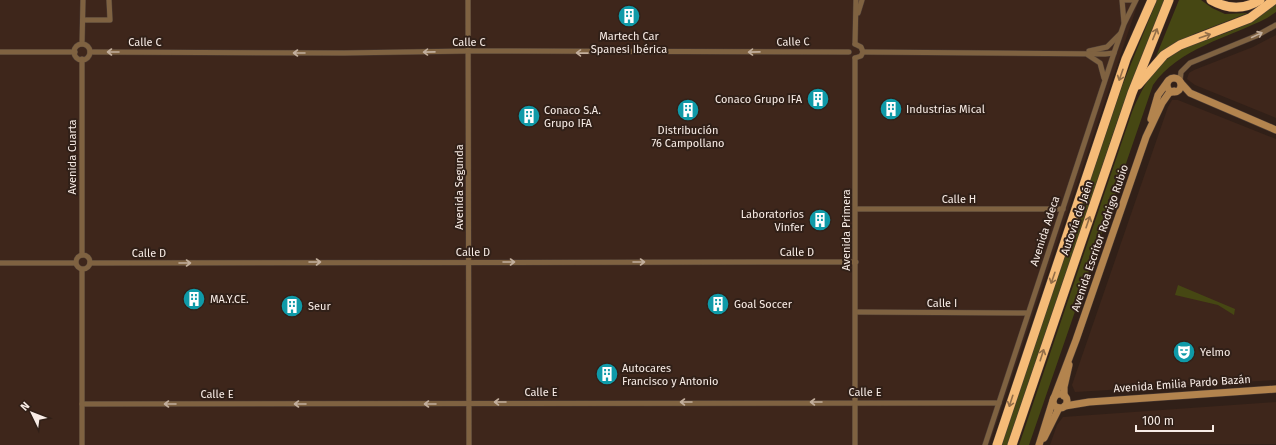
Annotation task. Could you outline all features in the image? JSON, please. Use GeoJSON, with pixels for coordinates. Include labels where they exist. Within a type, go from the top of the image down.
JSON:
{"type":"FeatureCollection","features":[{"type":"Feature","properties":{"kind":"highway","name":"Autovía de Jaén"},"geometry":{"type":"LineString","coordinates":[[997,445],[1126,59],[1151,0]]}},
{"type":"Feature","properties":{"kind":"highway","name":"Autovía de Jaén"},"geometry":{"type":"LineString","coordinates":[[1012,445],[1132,93],[1169,0]]}},
{"type":"Feature","properties":{"kind":"highway"},"geometry":{"type":"LineString","coordinates":[[1211,0],[1227,8],[1237,8],[1260,0]]}},
{"type":"Feature","properties":{"kind":"highway"},"geometry":{"type":"LineString","coordinates":[[1132,93],[1152,66],[1164,55],[1180,45],[1250,18],[1274,0]]}},
{"type":"Feature","properties":{"kind":"street"},"geometry":{"type":"LineString","coordinates":[[82,44],[83,0]]}},
{"type":"Feature","properties":{"kind":"street"},"geometry":{"type":"LineString","coordinates":[[82,20],[110,20],[110,0]]}},
{"type":"Feature","properties":{"kind":"street","name":"Avenida Segunda"},"geometry":{"type":"LineString","coordinates":[[468,0],[470,262],[469,445]]}},
{"type":"Feature","properties":{"kind":"street"},"geometry":{"type":"LineString","coordinates":[[855,44],[856,0]]}},
{"type":"Feature","properties":{"kind":"street"},"geometry":{"type":"LineString","coordinates":[[855,24],[862,0]]}},
{"type":"Feature","properties":{"kind":"street","name":"Avenida Adeca"},"geometry":{"type":"LineString","coordinates":[[1122,0],[1124,24]]}},
{"type":"Feature","properties":{"kind":"street"},"geometry":{"type":"LineString","coordinates":[[1125,0],[1132,0]]}},
{"type":"Feature","properties":{"kind":"street","name":"Avenida Adeca"},"geometry":{"type":"LineString","coordinates":[[985,445],[1104,82],[1124,24],[1136,0]]}},
{"type":"Feature","properties":{"kind":"street"},"geometry":{"type":"LineString","coordinates":[[1175,91],[1179,89],[1181,72],[1190,63],[1256,36],[1276,25]]}},
{"type":"Feature","properties":{"kind":"street"},"geometry":{"type":"LineString","coordinates":[[1081,53],[1103,48],[1111,44],[1122,32]]}},
{"type":"Feature","properties":{"kind":"street"},"geometry":{"type":"LineString","coordinates":[[75,52],[77,47],[82,44]]}},
{"type":"Feature","properties":{"kind":"street"},"geometry":{"type":"LineString","coordinates":[[75,52],[76,56],[82,59],[87,58],[90,52],[86,45],[82,44]]}},
{"type":"Feature","properties":{"kind":"street"},"geometry":{"type":"LineString","coordinates":[[855,44],[850,47],[849,52],[851,56],[855,58],[860,57],[863,52]]}},
{"type":"Feature","properties":{"kind":"street"},"geometry":{"type":"LineString","coordinates":[[855,44],[861,47],[863,52]]}},
{"type":"Feature","properties":{"kind":"street"},"geometry":{"type":"LineString","coordinates":[[1103,48],[1112,50],[1114,53]]}},
{"type":"Feature","properties":{"kind":"street"},"geometry":{"type":"LineString","coordinates":[[0,52],[75,52]]}},
{"type":"Feature","properties":{"kind":"street","name":"Calle C"},"geometry":{"type":"LineString","coordinates":[[90,52],[849,52]]}},
{"type":"Feature","properties":{"kind":"street"},"geometry":{"type":"LineString","coordinates":[[863,52],[1114,53]]}},
{"type":"Feature","properties":{"kind":"street"},"geometry":{"type":"LineString","coordinates":[[1081,53],[1093,57],[1100,63],[1103,69],[1104,82]]}},
{"type":"Feature","properties":{"kind":"street","name":"Avenida Primera"},"geometry":{"type":"LineString","coordinates":[[855,58],[855,445]]}},
{"type":"Feature","properties":{"kind":"street","name":"Avenida Cuarta"},"geometry":{"type":"LineString","coordinates":[[82,59],[82,255]]}},
{"type":"Feature","properties":{"kind":"street"},"geometry":{"type":"LineString","coordinates":[[1190,93],[1181,82],[1174,78],[1168,82],[1168,88],[1175,91],[1190,93],[1276,130]]}},
{"type":"Feature","properties":{"kind":"street","name":"Avenida Escritor Rodrigo Rubio"},"geometry":{"type":"LineString","coordinates":[[1040,445],[1053,399],[1074,346],[1146,137],[1158,95],[1168,82]]}},
{"type":"Feature","properties":{"kind":"street","name":"Avenida Escritor Rodrigo Rubio"},"geometry":{"type":"LineString","coordinates":[[1146,137],[1162,103],[1169,93],[1175,91]]}},
{"type":"Feature","properties":{"kind":"street","name":"Calle H"},"geometry":{"type":"LineString","coordinates":[[856,209],[1063,209]]}},
{"type":"Feature","properties":{"kind":"street"},"geometry":{"type":"LineString","coordinates":[[75,263],[77,258],[82,255],[89,258],[90,263],[88,268],[82,270]]}},
{"type":"Feature","properties":{"kind":"street","name":"Calle D"},"geometry":{"type":"LineString","coordinates":[[90,263],[856,262]]}},
{"type":"Feature","properties":{"kind":"street"},"geometry":{"type":"LineString","coordinates":[[0,263],[75,263]]}},
{"type":"Feature","properties":{"kind":"street"},"geometry":{"type":"LineString","coordinates":[[75,263],[78,268],[82,270]]}},
{"type":"Feature","properties":{"kind":"street"},"geometry":{"type":"LineString","coordinates":[[82,270],[82,445]]}},
{"type":"Feature","properties":{"kind":"street","name":"Calle I"},"geometry":{"type":"LineString","coordinates":[[856,312],[1028,313]]}},
{"type":"Feature","properties":{"kind":"street","name":"Avenida Escritor Rodrigo Rubio"},"geometry":{"type":"LineString","coordinates":[[1065,397],[1064,387],[1074,346]]}},
{"type":"Feature","properties":{"kind":"street","name":"Avenida Emilia Pardo Bazán"},"geometry":{"type":"LineString","coordinates":[[1062,407],[1089,402],[1276,388]]}},
{"type":"Feature","properties":{"kind":"street"},"geometry":{"type":"LineString","coordinates":[[1057,395],[1065,397],[1066,402],[1062,407],[1053,404],[1053,399],[1057,395]]}},
{"type":"Feature","properties":{"kind":"street","name":"Avenida Emilia Pardo Bazán"},"geometry":{"type":"LineString","coordinates":[[1065,397],[1089,402]]}},
{"type":"Feature","properties":{"kind":"street","name":"Calle E"},"geometry":{"type":"LineString","coordinates":[[82,404],[999,403]]}},
{"type":"Feature","properties":{"kind":"street","name":"Avenida Escritor Rodrigo Rubio"},"geometry":{"type":"LineString","coordinates":[[1040,445],[1062,407]]}},
{"type":"Feature","properties":{"kind":"shaded area"},"geometry":{"type":"Polygon","coordinates":[[[0,0],[1139,0],[989,445],[0,445],[0,0]]]}},
{"type":"Feature","properties":{"kind":"shaded area"},"geometry":{"type":"Polygon","coordinates":[[[1157,0],[1166,0],[1118,119],[1009,445],[1001,445],[1122,86],[1157,0]]]}},
{"type":"Feature","properties":{"kind":"shaded area"},"geometry":{"type":"Polygon","coordinates":[[[1179,0],[1201,0],[1212,8],[1225,14],[1248,13],[1194,34],[1168,48],[1155,59],[1179,0]]]}},
{"type":"Feature","properties":{"kind":"shaded area"},"geometry":{"type":"Polygon","coordinates":[[[1276,3],[1276,12],[1267,18],[1190,53],[1164,72],[1153,85],[1029,445],[1019,445],[1132,112],[1142,90],[1154,72],[1180,50],[1245,25],[1276,3]]]}},
{"type":"Feature","properties":{"kind":"shaded area"},"geometry":{"type":"Polygon","coordinates":[[[1276,35],[1276,118],[1195,85],[1187,79],[1189,73],[1194,70],[1253,47],[1276,35]]]}},
{"type":"Feature","properties":{"kind":"shaded area"},"geometry":{"type":"Polygon","coordinates":[[[1172,100],[1178,100],[1276,139],[1276,380],[1075,392],[1072,385],[1168,107],[1172,100]]]}},
{"type":"Feature","properties":{"kind":"shaded area"},"geometry":{"type":"Polygon","coordinates":[[[1178,285],[1235,309],[1234,315],[1218,305],[1175,295],[1178,285]]]}},
{"type":"Feature","properties":{"kind":"shaded area"},"geometry":{"type":"Polygon","coordinates":[[[1276,402],[1276,444],[1050,445],[1057,425],[1063,417],[1276,402]]]}},
{"type":"Feature","properties":{"kind":"place","name":"Martech Car Spanesi Ibérica"},"geometry":{"type":"Point","coordinates":[629,16]}},
{"type":"Feature","properties":{"kind":"place","name":"Conaco Grupo IFA"},"geometry":{"type":"Point","coordinates":[818,99]}},
{"type":"Feature","properties":{"kind":"place","name":"Industrias Mical"},"geometry":{"type":"Point","coordinates":[891,109]}},
{"type":"Feature","properties":{"kind":"place","name":"Distribución 76 Campollano"},"geometry":{"type":"Point","coordinates":[688,110]}},
{"type":"Feature","properties":{"kind":"place","name":"Conaco S.A. Grupo IFA"},"geometry":{"type":"Point","coordinates":[529,116]}},
{"type":"Feature","properties":{"kind":"place","name":"Laboratorios Vinfer"},"geometry":{"type":"Point","coordinates":[820,220]}},
{"type":"Feature","properties":{"kind":"place","name":"MA.Y.CE."},"geometry":{"type":"Point","coordinates":[194,299]}},
{"type":"Feature","properties":{"kind":"place","name":"Goal Soccer"},"geometry":{"type":"Point","coordinates":[718,304]}},
{"type":"Feature","properties":{"kind":"place","name":"Seur"},"geometry":{"type":"Point","coordinates":[292,306]}},
{"type":"Feature","properties":{"kind":"place","name":"Yelmo"},"geometry":{"type":"Point","coordinates":[1184,352]}},
{"type":"Feature","properties":{"kind":"place","name":"Autocares Francisco y Antonio"},"geometry":{"type":"Point","coordinates":[607,374]}}]}
